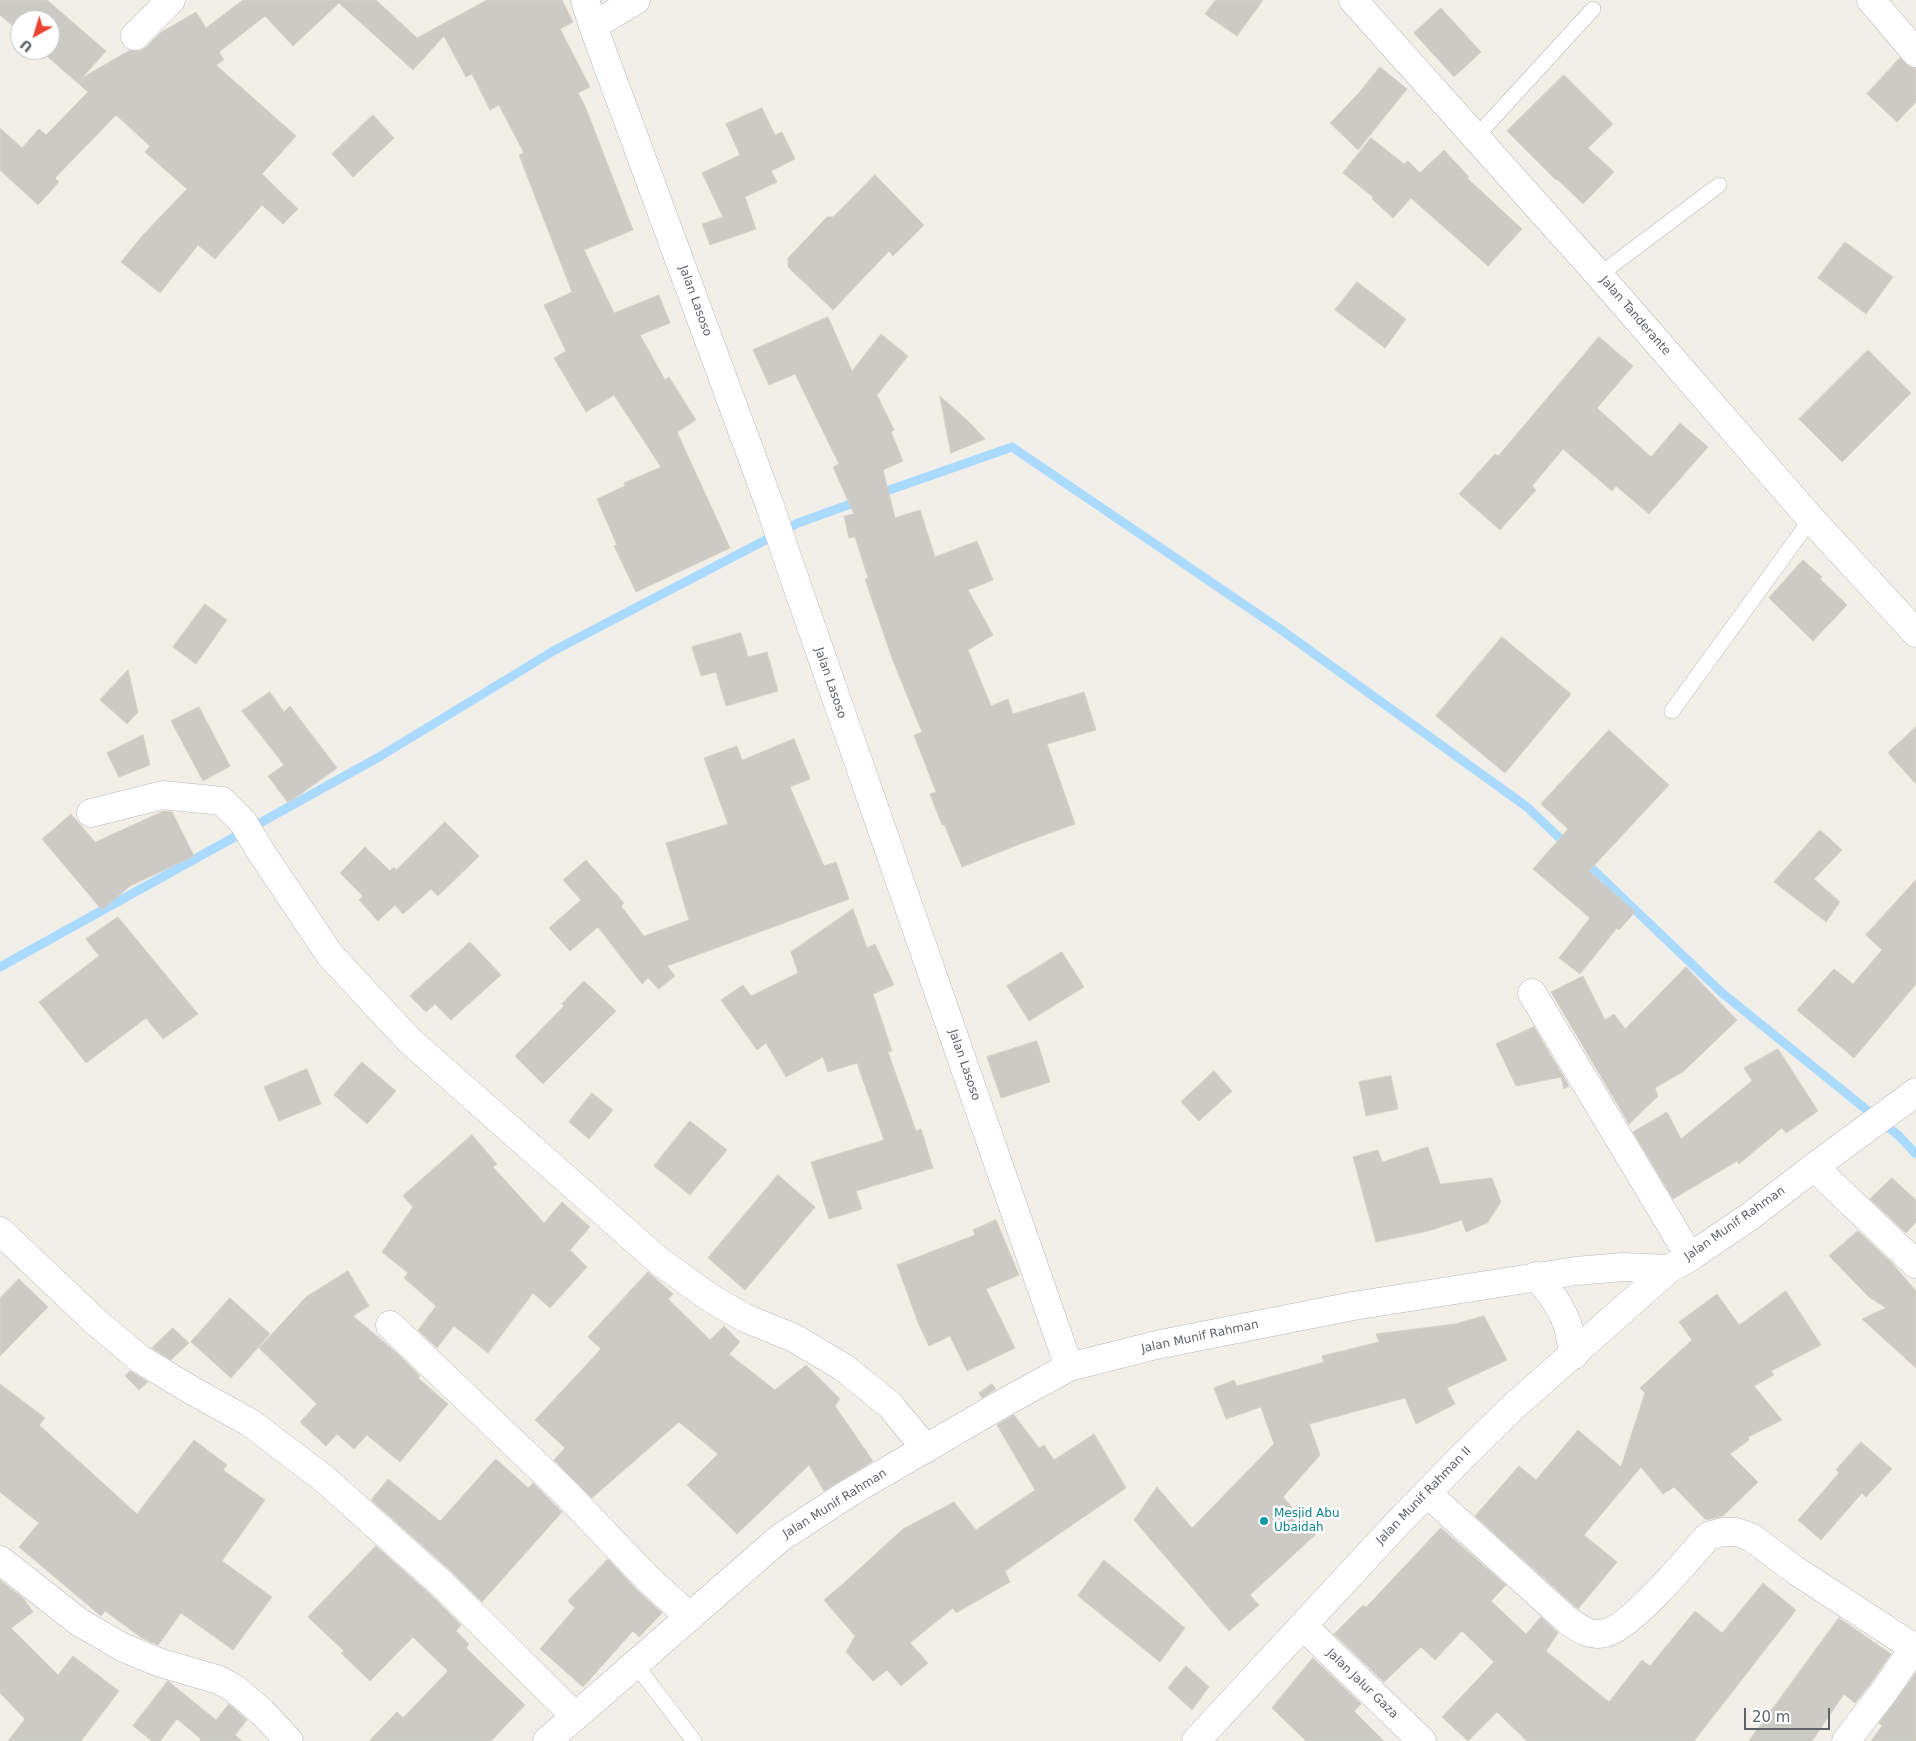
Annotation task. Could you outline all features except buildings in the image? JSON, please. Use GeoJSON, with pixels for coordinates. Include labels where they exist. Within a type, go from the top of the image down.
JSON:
{"type":"FeatureCollection","features":[{"type":"Feature","properties":{"kind":"street"},"geometry":{"type":"LineString","coordinates":[[135,36],[171,0]]}},
{"type":"Feature","properties":{"kind":"street","name":"Jalan Lasoso"},"geometry":{"type":"LineString","coordinates":[[585,0],[770,506],[1069,1367]]}},
{"type":"Feature","properties":{"kind":"street"},"geometry":{"type":"LineString","coordinates":[[593,26],[636,0]]}},
{"type":"Feature","properties":{"kind":"street","name":"Jalan Tanderante"},"geometry":{"type":"LineString","coordinates":[[1353,0],[1599,275],[1811,519],[1916,633]]}},
{"type":"Feature","properties":{"kind":"street"},"geometry":{"type":"LineString","coordinates":[[1871,0],[1916,53]]}},
{"type":"Feature","properties":{"kind":"street"},"geometry":{"type":"LineString","coordinates":[[91,813],[163,795],[222,801],[243,822],[330,955],[409,1040],[659,1261],[720,1304],[744,1318],[794,1338],[843,1367],[890,1405],[926,1449]]}},
{"type":"Feature","properties":{"kind":"street"},"geometry":{"type":"LineString","coordinates":[[1532,993],[1680,1263]]}},
{"type":"Feature","properties":{"kind":"street","name":"Jalan Munif Rahman"},"geometry":{"type":"LineString","coordinates":[[547,1741],[780,1538],[849,1493],[1069,1367],[1156,1345],[1353,1306],[1536,1276],[1680,1263],[1749,1217],[1906,1099]]}},
{"type":"Feature","properties":{"kind":"street"},"geometry":{"type":"LineString","coordinates":[[1814,1167],[1916,1264]]}},
{"type":"Feature","properties":{"kind":"street"},"geometry":{"type":"LineString","coordinates":[[0,1231],[96,1322],[140,1359],[249,1422],[322,1477],[442,1584],[575,1716]]}},
{"type":"Feature","properties":{"kind":"street","name":"Jalan Munif Rahman II"},"geometry":{"type":"LineString","coordinates":[[1196,1741],[1395,1526],[1513,1407],[1680,1263]]}},
{"type":"Feature","properties":{"kind":"street"},"geometry":{"type":"LineString","coordinates":[[1536,1276],[1550,1291],[1559,1307],[1567,1324],[1574,1354]]}},
{"type":"Feature","properties":{"kind":"street"},"geometry":{"type":"LineString","coordinates":[[390,1325],[566,1493],[648,1579],[690,1617]]}},
{"type":"Feature","properties":{"kind":"street"},"geometry":{"type":"LineString","coordinates":[[1427,1493],[1567,1620],[1586,1633],[1605,1634],[1616,1629],[1640,1609],[1708,1536],[1723,1532],[1736,1532],[1751,1538],[1795,1570],[1915,1649],[1846,1741]]}},
{"type":"Feature","properties":{"kind":"street"},"geometry":{"type":"LineString","coordinates":[[0,1560],[79,1622],[122,1647],[158,1662],[219,1680],[235,1689],[262,1712],[289,1741]]}},
{"type":"Feature","properties":{"kind":"street","name":"Jalan Jalur Gaza"},"geometry":{"type":"LineString","coordinates":[[1303,1626],[1422,1741]]}},
{"type":"Feature","properties":{"kind":"lane"},"geometry":{"type":"LineString","coordinates":[[1475,138],[1593,9]]}},
{"type":"Feature","properties":{"kind":"lane"},"geometry":{"type":"LineString","coordinates":[[1599,275],[1719,184]]}},
{"type":"Feature","properties":{"kind":"lane"},"geometry":{"type":"LineString","coordinates":[[1672,711],[1811,519]]}},
{"type":"Feature","properties":{"kind":"lane"},"geometry":{"type":"LineString","coordinates":[[635,1664],[694,1741]]}},
{"type":"Feature","properties":{"kind":"waterway"},"geometry":{"type":"LineString","coordinates":[[878,494],[1012,447],[1280,629],[1527,807],[1568,846]]}},
{"type":"Feature","properties":{"kind":"waterway"},"geometry":{"type":"LineString","coordinates":[[0,967],[379,757],[555,650],[798,523],[859,501]]}},
{"type":"Feature","properties":{"kind":"waterway"},"geometry":{"type":"LineString","coordinates":[[1583,860],[1721,992],[1899,1136],[1916,1154]]}},
{"type":"Feature","properties":{"kind":"place","name":"Mesjid Abu Ubaidah"},"geometry":{"type":"Point","coordinates":[1264,1521]}}]}
